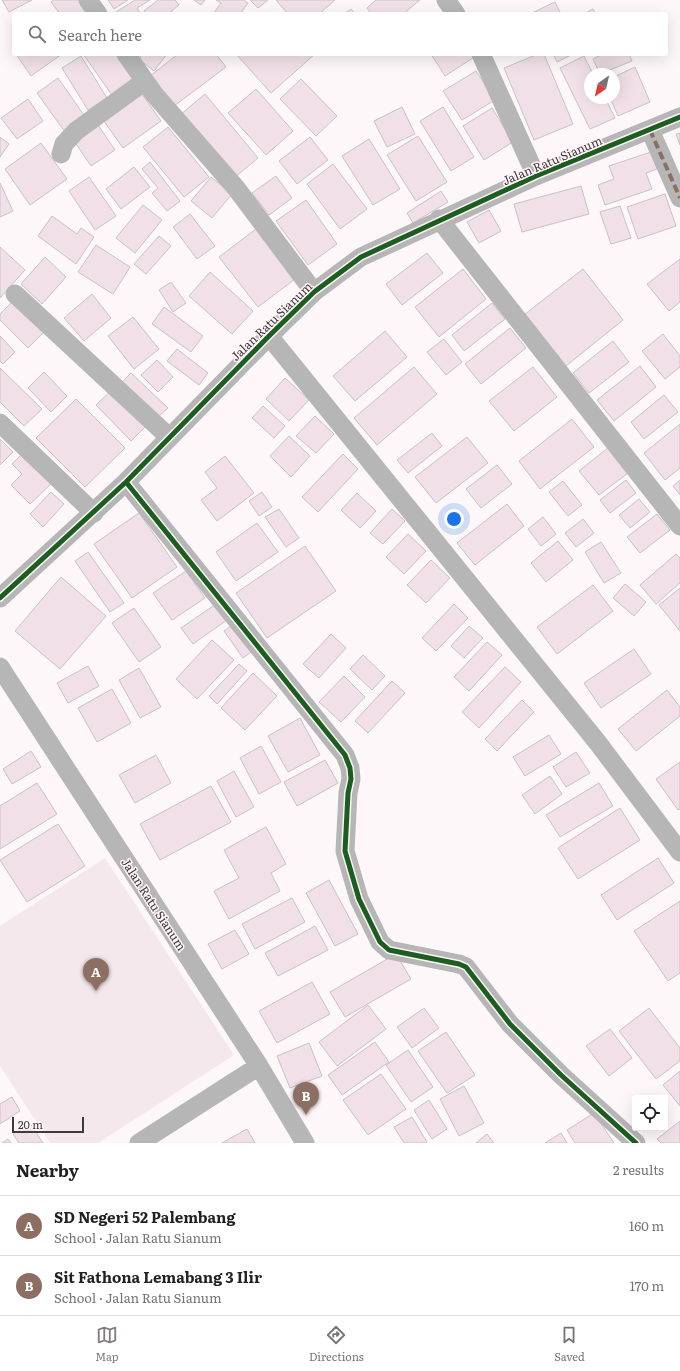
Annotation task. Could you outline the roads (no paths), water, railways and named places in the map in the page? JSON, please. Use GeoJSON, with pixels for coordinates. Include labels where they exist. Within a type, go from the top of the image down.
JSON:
{"type":"FeatureCollection","features":[{"type":"Feature","properties":{"kind":"street"},"geometry":{"type":"LineString","coordinates":[[88,0],[97,12]]}},
{"type":"Feature","properties":{"kind":"street"},"geometry":{"type":"LineString","coordinates":[[446,0],[455,12]]}},
{"type":"Feature","properties":{"kind":"street"},"geometry":{"type":"LineString","coordinates":[[127,56],[145,81],[236,188],[314,292]]}},
{"type":"Feature","properties":{"kind":"street"},"geometry":{"type":"LineString","coordinates":[[482,56],[536,176]]}},
{"type":"Feature","properties":{"kind":"street"},"geometry":{"type":"LineString","coordinates":[[61,154],[64,144],[76,131],[145,81]]}},
{"type":"Feature","properties":{"kind":"street","name":"Jalan Ratu Sianum"},"geometry":{"type":"LineString","coordinates":[[0,598],[126,482],[314,292],[361,257],[439,219],[536,176],[680,117]]}},
{"type":"Feature","properties":{"kind":"street"},"geometry":{"type":"LineString","coordinates":[[650,130],[680,198]]}},
{"type":"Feature","properties":{"kind":"street"},"geometry":{"type":"LineString","coordinates":[[439,219],[680,526]]}},
{"type":"Feature","properties":{"kind":"street"},"geometry":{"type":"LineString","coordinates":[[15,294],[169,437]]}},
{"type":"Feature","properties":{"kind":"street"},"geometry":{"type":"LineString","coordinates":[[269,336],[598,743],[680,852]]}},
{"type":"Feature","properties":{"kind":"street"},"geometry":{"type":"LineString","coordinates":[[0,423],[94,513]]}},
{"type":"Feature","properties":{"kind":"street"},"geometry":{"type":"LineString","coordinates":[[126,482],[345,754],[350,768],[351,779],[348,793],[345,851],[359,899],[380,942],[389,950],[459,964],[466,967],[510,1024],[562,1076],[636,1143]]}},
{"type":"Feature","properties":{"kind":"street","name":"Jalan Ratu Sianum"},"geometry":{"type":"LineString","coordinates":[[0,667],[259,1066],[305,1143]]}},
{"type":"Feature","properties":{"kind":"street"},"geometry":{"type":"LineString","coordinates":[[139,1143],[259,1066]]}},
{"type":"Feature","properties":{"kind":"place","name":"SD Negeri 52 Palembang"},"geometry":{"type":"Point","coordinates":[96,991]}},
{"type":"Feature","properties":{"kind":"place","name":"Sit Fathona Lemabang 3 Ilir"},"geometry":{"type":"Point","coordinates":[306,1115]}}]}
